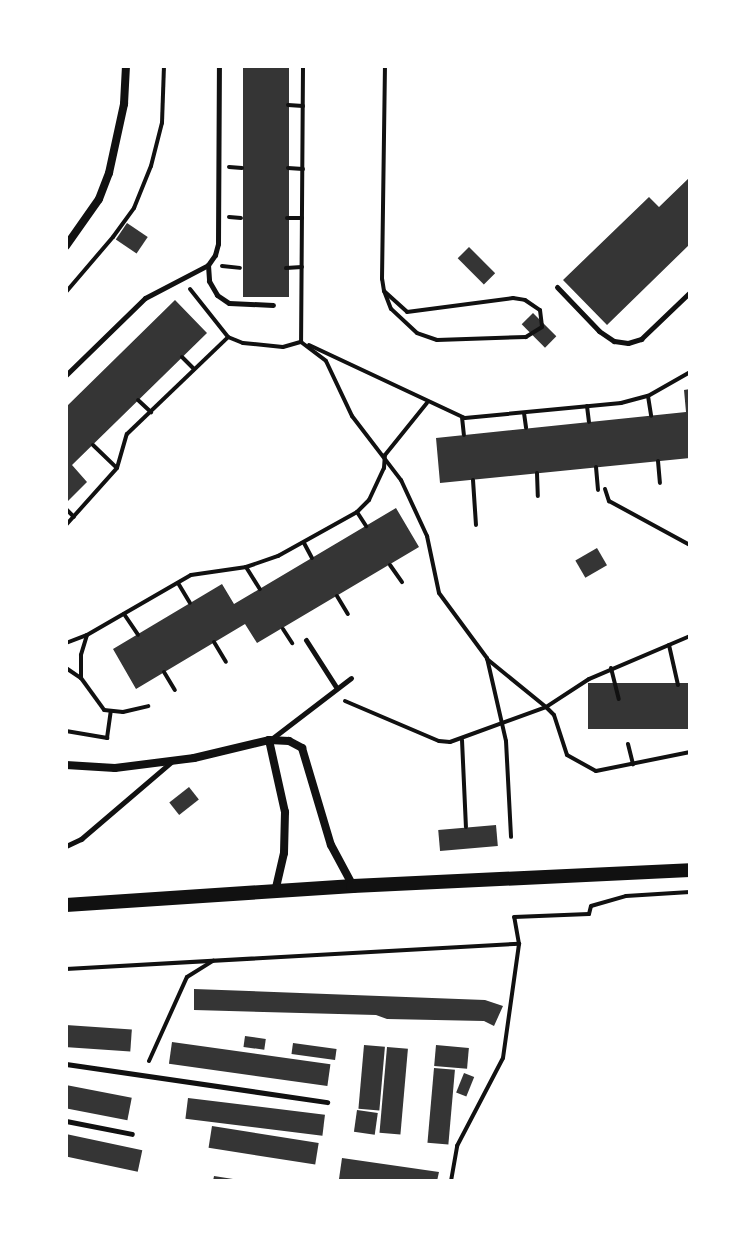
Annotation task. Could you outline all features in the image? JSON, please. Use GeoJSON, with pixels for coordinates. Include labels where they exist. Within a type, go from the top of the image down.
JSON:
{"type":"FeatureCollection","features":[{"type":"Feature","properties":{"kind":"street"},"geometry":{"type":"LineString","coordinates":[[66,246],[99,199],[109,173],[123,116],[126,66]]}},
{"type":"Feature","properties":{"kind":"street"},"geometry":{"type":"LineString","coordinates":[[269,740],[285,812],[284,853],[275,892]]}},
{"type":"Feature","properties":{"kind":"street"},"geometry":{"type":"LineString","coordinates":[[66,765],[115,768],[171,761],[269,740],[289,741],[302,748],[331,845],[353,886]]}},
{"type":"Feature","properties":{"kind":"street"},"geometry":{"type":"LineString","coordinates":[[66,905],[353,886],[690,870]]}},
{"type":"Feature","properties":{"kind":"lane"},"geometry":{"type":"LineString","coordinates":[[219,66],[218,244],[208,265],[209,281],[217,295],[229,303],[273,305]]}},
{"type":"Feature","properties":{"kind":"lane"},"geometry":{"type":"LineString","coordinates":[[66,375],[145,298],[208,265]]}},
{"type":"Feature","properties":{"kind":"lane"},"geometry":{"type":"LineString","coordinates":[[557,287],[599,331],[614,341],[628,343],[641,339],[690,292]]}},
{"type":"Feature","properties":{"kind":"lane"},"geometry":{"type":"LineString","coordinates":[[306,640],[336,687]]}},
{"type":"Feature","properties":{"kind":"lane"},"geometry":{"type":"LineString","coordinates":[[269,740],[351,678]]}},
{"type":"Feature","properties":{"kind":"lane"},"geometry":{"type":"LineString","coordinates":[[66,846],[81,839],[171,761]]}},
{"type":"Feature","properties":{"kind":"lane"},"geometry":{"type":"LineString","coordinates":[[66,1064],[327,1102]]}},
{"type":"Feature","properties":{"kind":"lane"},"geometry":{"type":"LineString","coordinates":[[66,1121],[132,1134]]}},
{"type":"Feature","properties":{"kind":"path"},"geometry":{"type":"LineString","coordinates":[[66,292],[134,208],[151,166],[162,123],[164,66]]}},
{"type":"Feature","properties":{"kind":"path"},"geometry":{"type":"LineString","coordinates":[[301,342],[303,66]]}},
{"type":"Feature","properties":{"kind":"path"},"geometry":{"type":"LineString","coordinates":[[384,291],[399,308],[407,312],[513,298],[525,300],[540,310],[542,327],[526,337],[437,340],[417,333],[391,309],[384,291],[385,66]]}},
{"type":"Feature","properties":{"kind":"path"},"geometry":{"type":"LineString","coordinates":[[288,105],[303,106]]}},
{"type":"Feature","properties":{"kind":"path"},"geometry":{"type":"LineString","coordinates":[[288,168],[303,169]]}},
{"type":"Feature","properties":{"kind":"path"},"geometry":{"type":"LineString","coordinates":[[287,218],[302,218]]}},
{"type":"Feature","properties":{"kind":"path"},"geometry":{"type":"LineString","coordinates":[[286,268],[302,267]]}},
{"type":"Feature","properties":{"kind":"path"},"geometry":{"type":"LineString","coordinates":[[181,278],[228,337],[243,343],[283,347],[301,342],[462,417],[587,406],[648,396],[690,372]]}},
{"type":"Feature","properties":{"kind":"path"},"geometry":{"type":"LineString","coordinates":[[66,525],[117,468],[127,434],[228,337]]}},
{"type":"Feature","properties":{"kind":"path"},"geometry":{"type":"LineString","coordinates":[[301,342],[326,361],[352,416],[385,455],[401,480],[427,536],[439,593],[487,658],[554,715],[561,745],[576,763],[596,771],[690,752]]}},
{"type":"Feature","properties":{"kind":"path"},"geometry":{"type":"LineString","coordinates":[[182,357],[194,369]]}},
{"type":"Feature","properties":{"kind":"path"},"geometry":{"type":"LineString","coordinates":[[648,396],[651,416]]}},
{"type":"Feature","properties":{"kind":"path"},"geometry":{"type":"LineString","coordinates":[[138,400],[151,412]]}},
{"type":"Feature","properties":{"kind":"path"},"geometry":{"type":"LineString","coordinates":[[66,643],[87,635],[203,571],[246,567],[304,543],[357,512],[369,500],[384,468],[385,455],[427,403]]}},
{"type":"Feature","properties":{"kind":"path"},"geometry":{"type":"LineString","coordinates":[[587,406],[589,422]]}},
{"type":"Feature","properties":{"kind":"path"},"geometry":{"type":"LineString","coordinates":[[524,413],[526,428]]}},
{"type":"Feature","properties":{"kind":"path"},"geometry":{"type":"LineString","coordinates":[[462,417],[464,435]]}},
{"type":"Feature","properties":{"kind":"path"},"geometry":{"type":"LineString","coordinates":[[93,445],[117,468]]}},
{"type":"Feature","properties":{"kind":"path"},"geometry":{"type":"LineString","coordinates":[[658,461],[660,483]]}},
{"type":"Feature","properties":{"kind":"path"},"geometry":{"type":"LineString","coordinates":[[596,467],[598,490]]}},
{"type":"Feature","properties":{"kind":"path"},"geometry":{"type":"LineString","coordinates":[[537,473],[538,496]]}},
{"type":"Feature","properties":{"kind":"path"},"geometry":{"type":"LineString","coordinates":[[473,480],[476,525]]}},
{"type":"Feature","properties":{"kind":"path"},"geometry":{"type":"LineString","coordinates":[[605,489],[609,501],[690,545]]}},
{"type":"Feature","properties":{"kind":"path"},"geometry":{"type":"LineString","coordinates":[[66,509],[74,517]]}},
{"type":"Feature","properties":{"kind":"path"},"geometry":{"type":"LineString","coordinates":[[357,512],[366,526]]}},
{"type":"Feature","properties":{"kind":"path"},"geometry":{"type":"LineString","coordinates":[[304,543],[312,558]]}},
{"type":"Feature","properties":{"kind":"path"},"geometry":{"type":"LineString","coordinates":[[390,565],[402,582]]}},
{"type":"Feature","properties":{"kind":"path"},"geometry":{"type":"LineString","coordinates":[[246,567],[260,589]]}},
{"type":"Feature","properties":{"kind":"path"},"geometry":{"type":"LineString","coordinates":[[178,583],[190,603]]}},
{"type":"Feature","properties":{"kind":"path"},"geometry":{"type":"LineString","coordinates":[[337,596],[348,614]]}},
{"type":"Feature","properties":{"kind":"path"},"geometry":{"type":"LineString","coordinates":[[124,614],[138,635]]}},
{"type":"Feature","properties":{"kind":"path"},"geometry":{"type":"LineString","coordinates":[[283,629],[294,647]]}},
{"type":"Feature","properties":{"kind":"path"},"geometry":{"type":"LineString","coordinates":[[81,678],[81,655],[87,635]]}},
{"type":"Feature","properties":{"kind":"path"},"geometry":{"type":"LineString","coordinates":[[328,694],[439,741],[462,740],[546,707],[611,668],[690,636]]}},
{"type":"Feature","properties":{"kind":"path"},"geometry":{"type":"LineString","coordinates":[[214,642],[226,662]]}},
{"type":"Feature","properties":{"kind":"path"},"geometry":{"type":"LineString","coordinates":[[669,645],[678,685]]}},
{"type":"Feature","properties":{"kind":"path"},"geometry":{"type":"LineString","coordinates":[[487,658],[503,724],[511,837]]}},
{"type":"Feature","properties":{"kind":"path"},"geometry":{"type":"LineString","coordinates":[[66,668],[81,678],[104,710],[123,712],[148,706]]}},
{"type":"Feature","properties":{"kind":"path"},"geometry":{"type":"LineString","coordinates":[[611,668],[619,699]]}},
{"type":"Feature","properties":{"kind":"path"},"geometry":{"type":"LineString","coordinates":[[164,672],[175,690]]}},
{"type":"Feature","properties":{"kind":"path"},"geometry":{"type":"LineString","coordinates":[[66,731],[107,738],[111,711]]}},
{"type":"Feature","properties":{"kind":"path"},"geometry":{"type":"LineString","coordinates":[[462,740],[466,827]]}},
{"type":"Feature","properties":{"kind":"path"},"geometry":{"type":"LineString","coordinates":[[628,744],[633,764]]}},
{"type":"Feature","properties":{"kind":"path"},"geometry":{"type":"LineString","coordinates":[[451,1181],[457,1146],[503,1058],[519,944],[514,917],[589,914],[591,906],[626,896],[690,892]]}},
{"type":"Feature","properties":{"kind":"path"},"geometry":{"type":"LineString","coordinates":[[66,969],[519,944]]}},
{"type":"Feature","properties":{"kind":"path"},"geometry":{"type":"LineString","coordinates":[[143,1075],[187,977],[214,961]]}},
{"type":"Feature","properties":{"kind":"building"},"geometry":{"type":"Polygon","coordinates":[[[243,66],[289,66],[289,297],[243,297],[243,66]]]}},
{"type":"Feature","properties":{"kind":"building"},"geometry":{"type":"Polygon","coordinates":[[[690,177],[690,244],[607,325],[563,280],[649,197],[659,207],[690,177]]]}},
{"type":"Feature","properties":{"kind":"building"},"geometry":{"type":"Polygon","coordinates":[[[127,223],[148,237],[137,254],[116,240],[127,223]]]}},
{"type":"Feature","properties":{"kind":"building"},"geometry":{"type":"Polygon","coordinates":[[[469,247],[495,273],[484,284],[458,258],[469,247]]]}},
{"type":"Feature","properties":{"kind":"building"},"geometry":{"type":"Polygon","coordinates":[[[175,300],[207,333],[72,465],[87,482],[66,503],[66,407],[175,300]]]}},
{"type":"Feature","properties":{"kind":"building"},"geometry":{"type":"Polygon","coordinates":[[[533,313],[556,336],[545,348],[522,324],[533,313]]]}},
{"type":"Feature","properties":{"kind":"building"},"geometry":{"type":"Polygon","coordinates":[[[690,389],[690,458],[440,483],[436,438],[686,412],[684,390],[690,389]]]}},
{"type":"Feature","properties":{"kind":"building"},"geometry":{"type":"Polygon","coordinates":[[[396,508],[419,547],[257,643],[245,624],[136,689],[113,649],[222,584],[234,604],[396,508]]]}},
{"type":"Feature","properties":{"kind":"building"},"geometry":{"type":"Polygon","coordinates":[[[597,548],[607,565],[585,578],[575,560],[597,548]]]}},
{"type":"Feature","properties":{"kind":"building"},"geometry":{"type":"Polygon","coordinates":[[[588,683],[690,683],[690,729],[588,729],[588,683]]]}},
{"type":"Feature","properties":{"kind":"building"},"geometry":{"type":"Polygon","coordinates":[[[189,787],[199,800],[179,815],[169,802],[189,787]]]}},
{"type":"Feature","properties":{"kind":"building"},"geometry":{"type":"Polygon","coordinates":[[[496,825],[498,846],[440,851],[438,830],[496,825]]]}},
{"type":"Feature","properties":{"kind":"building"},"geometry":{"type":"Polygon","coordinates":[[[194,989],[485,1000],[503,1006],[494,1026],[484,1021],[387,1019],[376,1015],[194,1010],[194,989]]]}},
{"type":"Feature","properties":{"kind":"building"},"geometry":{"type":"Polygon","coordinates":[[[66,1025],[132,1030],[130,1052],[66,1047],[66,1025]]]}},
{"type":"Feature","properties":{"kind":"building"},"geometry":{"type":"Polygon","coordinates":[[[245,1036],[266,1039],[264,1050],[243,1047],[245,1036]]]}},
{"type":"Feature","properties":{"kind":"building"},"geometry":{"type":"Polygon","coordinates":[[[172,1042],[330,1064],[327,1086],[169,1064],[172,1042]]]}},
{"type":"Feature","properties":{"kind":"building"},"geometry":{"type":"Polygon","coordinates":[[[293,1043],[337,1049],[335,1060],[291,1054],[293,1043]]]}},
{"type":"Feature","properties":{"kind":"building"},"geometry":{"type":"Polygon","coordinates":[[[364,1045],[385,1047],[379,1111],[358,1109],[364,1045]]]}},
{"type":"Feature","properties":{"kind":"building"},"geometry":{"type":"Polygon","coordinates":[[[436,1045],[469,1048],[467,1069],[434,1066],[436,1045]]]}},
{"type":"Feature","properties":{"kind":"building"},"geometry":{"type":"Polygon","coordinates":[[[387,1047],[408,1049],[400,1135],[380,1133],[387,1047]]]}},
{"type":"Feature","properties":{"kind":"building"},"geometry":{"type":"Polygon","coordinates":[[[434,1068],[455,1070],[448,1145],[427,1143],[434,1068]]]}},
{"type":"Feature","properties":{"kind":"building"},"geometry":{"type":"Polygon","coordinates":[[[464,1073],[474,1077],[466,1097],[456,1092],[464,1073]]]}},
{"type":"Feature","properties":{"kind":"building"},"geometry":{"type":"Polygon","coordinates":[[[66,1085],[132,1098],[127,1120],[66,1108],[66,1085]]]}},
{"type":"Feature","properties":{"kind":"building"},"geometry":{"type":"Polygon","coordinates":[[[188,1098],[325,1115],[322,1136],[185,1119],[188,1098]]]}},
{"type":"Feature","properties":{"kind":"building"},"geometry":{"type":"Polygon","coordinates":[[[357,1110],[378,1113],[375,1135],[354,1132],[357,1110]]]}},
{"type":"Feature","properties":{"kind":"building"},"geometry":{"type":"Polygon","coordinates":[[[212,1126],[319,1143],[315,1165],[209,1148],[212,1126]]]}},
{"type":"Feature","properties":{"kind":"building"},"geometry":{"type":"Polygon","coordinates":[[[66,1134],[142,1150],[138,1172],[66,1156],[66,1134]]]}},
{"type":"Feature","properties":{"kind":"building"},"geometry":{"type":"Polygon","coordinates":[[[342,1158],[439,1172],[437,1181],[339,1179],[342,1158]]]}},
{"type":"Feature","properties":{"kind":"building"},"geometry":{"type":"Polygon","coordinates":[[[214,1176],[233,1179],[233,1181],[213,1181],[214,1176]]]}}]}
